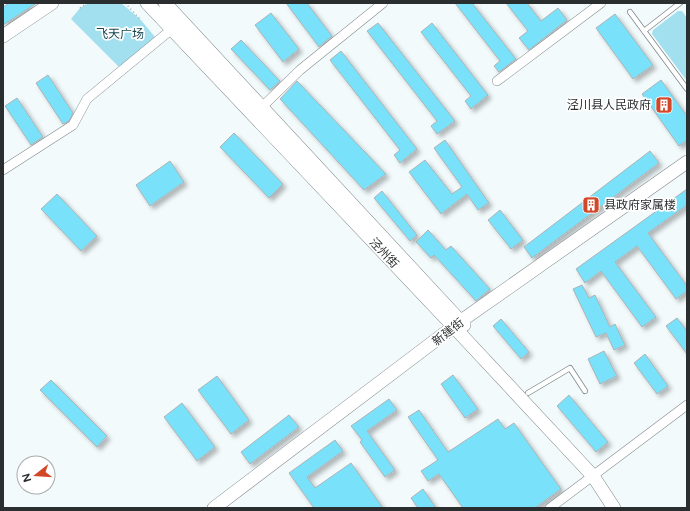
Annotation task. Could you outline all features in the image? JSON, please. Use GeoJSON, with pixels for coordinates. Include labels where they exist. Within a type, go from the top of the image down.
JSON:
{"type":"FeatureCollection","features":[{"type":"Feature","properties":{"kind":"main road"},"geometry":{"type":"LineString","coordinates":[[3,36],[52,3]]}},
{"type":"Feature","properties":{"kind":"main road","name":"泾州街"},"geometry":{"type":"LineString","coordinates":[[147,3],[458,324],[528,393],[624,508]]}},
{"type":"Feature","properties":{"kind":"main road","name":"泾州街"},"geometry":{"type":"LineString","coordinates":[[165,3],[262,107],[458,324],[596,473],[614,508]]}},
{"type":"Feature","properties":{"kind":"main road","name":"新建街"},"geometry":{"type":"LineString","coordinates":[[214,508],[458,324],[687,162]]}},
{"type":"Feature","properties":{"kind":"street"},"geometry":{"type":"LineString","coordinates":[[262,107],[300,70],[384,3]]}},
{"type":"Feature","properties":{"kind":"street"},"geometry":{"type":"LineString","coordinates":[[497,81],[601,3]]}},
{"type":"Feature","properties":{"kind":"street"},"geometry":{"type":"LineString","coordinates":[[3,170],[73,125],[87,98],[172,29]]}},
{"type":"Feature","properties":{"kind":"street"},"geometry":{"type":"LineString","coordinates":[[550,508],[687,405]]}},
{"type":"Feature","properties":{"kind":"lane"},"geometry":{"type":"LineString","coordinates":[[644,31],[680,3]]}},
{"type":"Feature","properties":{"kind":"lane"},"geometry":{"type":"LineString","coordinates":[[630,12],[687,89]]}},
{"type":"Feature","properties":{"kind":"lane"},"geometry":{"type":"LineString","coordinates":[[528,393],[570,368],[585,391]]}},
{"type":"Feature","properties":{"kind":"path"},"geometry":{"type":"LineString","coordinates":[[80,8],[87,3]]}},
{"type":"Feature","properties":{"kind":"path"},"geometry":{"type":"LineString","coordinates":[[126,3],[140,19]]}},
{"type":"Feature","properties":{"kind":"green space","name":"飞天广场"},"geometry":{"type":"Polygon","coordinates":[[[88,3],[121,3],[140,19],[155,37],[121,69],[71,19],[80,8],[88,3]]]}},
{"type":"Feature","properties":{"kind":"green space"},"geometry":{"type":"Polygon","coordinates":[[[678,11],[682,11],[687,18],[687,81],[652,34],[653,30],[678,11]]]}},
{"type":"Feature","properties":{"kind":"building"},"geometry":{"type":"Polygon","coordinates":[[[9,3],[37,3],[3,25],[3,7],[9,3]]]}},
{"type":"Feature","properties":{"kind":"building"},"geometry":{"type":"Polygon","coordinates":[[[286,3],[307,3],[332,36],[319,47],[286,3]]]}},
{"type":"Feature","properties":{"kind":"building"},"geometry":{"type":"Polygon","coordinates":[[[455,3],[472,3],[516,59],[499,72],[494,66],[500,61],[455,3]]]}},
{"type":"Feature","properties":{"kind":"building"},"geometry":{"type":"Polygon","coordinates":[[[506,3],[527,3],[541,21],[558,8],[567,20],[529,50],[519,38],[528,31],[506,3]]]}},
{"type":"Feature","properties":{"kind":"building"},"geometry":{"type":"Polygon","coordinates":[[[271,13],[299,49],[283,62],[255,25],[271,13]]]}},
{"type":"Feature","properties":{"kind":"building"},"geometry":{"type":"Polygon","coordinates":[[[615,14],[653,65],[633,79],[596,28],[615,14]]]}},
{"type":"Feature","properties":{"kind":"building"},"geometry":{"type":"Polygon","coordinates":[[[378,23],[455,121],[437,134],[431,126],[437,121],[367,31],[378,23]]]}},
{"type":"Feature","properties":{"kind":"building"},"geometry":{"type":"Polygon","coordinates":[[[432,23],[488,95],[471,109],[465,101],[471,96],[421,32],[432,23]]]}},
{"type":"Feature","properties":{"kind":"building"},"geometry":{"type":"Polygon","coordinates":[[[241,40],[280,81],[270,90],[231,49],[241,40]]]}},
{"type":"Feature","properties":{"kind":"building"},"geometry":{"type":"Polygon","coordinates":[[[341,51],[417,149],[400,163],[394,155],[400,150],[330,60],[341,51]]]}},
{"type":"Feature","properties":{"kind":"building"},"geometry":{"type":"Polygon","coordinates":[[[48,75],[73,113],[69,121],[63,124],[36,83],[48,75]]]}},
{"type":"Feature","properties":{"kind":"building","name":"泾川县人民政府"},"geometry":{"type":"Polygon","coordinates":[[[661,80],[687,116],[687,140],[679,146],[642,94],[661,80]]]}},
{"type":"Feature","properties":{"kind":"building"},"geometry":{"type":"Polygon","coordinates":[[[297,81],[386,174],[364,190],[280,99],[297,81]]]}},
{"type":"Feature","properties":{"kind":"building"},"geometry":{"type":"Polygon","coordinates":[[[17,98],[43,137],[31,145],[5,106],[17,98]]]}},
{"type":"Feature","properties":{"kind":"building"},"geometry":{"type":"Polygon","coordinates":[[[234,133],[283,184],[269,198],[220,147],[234,133]]]}},
{"type":"Feature","properties":{"kind":"building"},"geometry":{"type":"Polygon","coordinates":[[[445,140],[489,203],[478,210],[467,194],[441,214],[409,172],[425,160],[452,194],[462,187],[434,148],[445,140]]]}},
{"type":"Feature","properties":{"kind":"building","name":"县政府家属楼"},"geometry":{"type":"Polygon","coordinates":[[[650,151],[659,163],[532,258],[524,247],[650,151]]]}},
{"type":"Feature","properties":{"kind":"building"},"geometry":{"type":"Polygon","coordinates":[[[170,161],[184,182],[150,206],[136,185],[170,161]]]}},
{"type":"Feature","properties":{"kind":"building"},"geometry":{"type":"Polygon","coordinates":[[[687,189],[687,205],[648,233],[687,286],[687,291],[676,299],[637,246],[615,262],[656,317],[642,327],[601,271],[585,283],[576,269],[687,189]]]}},
{"type":"Feature","properties":{"kind":"building"},"geometry":{"type":"Polygon","coordinates":[[[382,191],[417,235],[410,241],[374,198],[382,191]]]}},
{"type":"Feature","properties":{"kind":"building"},"geometry":{"type":"Polygon","coordinates":[[[57,194],[97,236],[81,251],[41,209],[57,194]]]}},
{"type":"Feature","properties":{"kind":"building"},"geometry":{"type":"Polygon","coordinates":[[[500,210],[523,240],[511,249],[488,220],[500,210]]]}},
{"type":"Feature","properties":{"kind":"building"},"geometry":{"type":"Polygon","coordinates":[[[428,230],[446,250],[451,246],[490,289],[476,301],[434,255],[431,258],[416,242],[428,230]]]}},
{"type":"Feature","properties":{"kind":"building"},"geometry":{"type":"Polygon","coordinates":[[[582,285],[589,298],[595,295],[610,327],[615,324],[625,345],[614,350],[606,333],[596,337],[573,289],[582,285]]]}},
{"type":"Feature","properties":{"kind":"building"},"geometry":{"type":"Polygon","coordinates":[[[677,318],[687,331],[687,354],[666,326],[677,318]]]}},
{"type":"Feature","properties":{"kind":"building"},"geometry":{"type":"Polygon","coordinates":[[[501,319],[529,352],[521,359],[493,326],[501,319]]]}},
{"type":"Feature","properties":{"kind":"building"},"geometry":{"type":"Polygon","coordinates":[[[604,351],[617,376],[600,384],[588,359],[604,351]]]}},
{"type":"Feature","properties":{"kind":"building"},"geometry":{"type":"Polygon","coordinates":[[[645,354],[668,386],[657,394],[634,363],[645,354]]]}},
{"type":"Feature","properties":{"kind":"building"},"geometry":{"type":"Polygon","coordinates":[[[453,375],[478,409],[465,418],[441,384],[453,375]]]}},
{"type":"Feature","properties":{"kind":"building"},"geometry":{"type":"Polygon","coordinates":[[[217,376],[249,420],[231,434],[198,390],[217,376]]]}},
{"type":"Feature","properties":{"kind":"building"},"geometry":{"type":"Polygon","coordinates":[[[51,380],[107,436],[97,447],[40,390],[51,380]]]}},
{"type":"Feature","properties":{"kind":"building"},"geometry":{"type":"Polygon","coordinates":[[[569,395],[608,442],[596,452],[557,406],[569,395]]]}},
{"type":"Feature","properties":{"kind":"building"},"geometry":{"type":"Polygon","coordinates":[[[389,399],[397,410],[367,431],[395,470],[385,477],[360,442],[362,440],[351,426],[389,399]]]}},
{"type":"Feature","properties":{"kind":"building"},"geometry":{"type":"Polygon","coordinates":[[[182,403],[215,447],[197,461],[164,417],[182,403]]]}},
{"type":"Feature","properties":{"kind":"building"},"geometry":{"type":"Polygon","coordinates":[[[419,410],[448,452],[498,419],[505,429],[514,423],[561,489],[535,508],[463,508],[439,474],[428,481],[421,471],[438,460],[408,417],[419,410]]]}},
{"type":"Feature","properties":{"kind":"building"},"geometry":{"type":"Polygon","coordinates":[[[289,415],[299,427],[250,464],[241,452],[289,415]]]}},
{"type":"Feature","properties":{"kind":"building"},"geometry":{"type":"Polygon","coordinates":[[[335,440],[343,451],[307,477],[315,488],[351,463],[383,508],[314,508],[289,473],[335,440]]]}},
{"type":"Feature","properties":{"kind":"building"},"geometry":{"type":"Polygon","coordinates":[[[423,489],[436,508],[418,508],[411,498],[423,489]]]}},
{"type":"Feature","properties":{"kind":"place","name":"泾川县人民政府"},"geometry":{"type":"Point","coordinates":[664,105]}},
{"type":"Feature","properties":{"kind":"place","name":"县政府家属楼"},"geometry":{"type":"Point","coordinates":[591,205]}}]}
